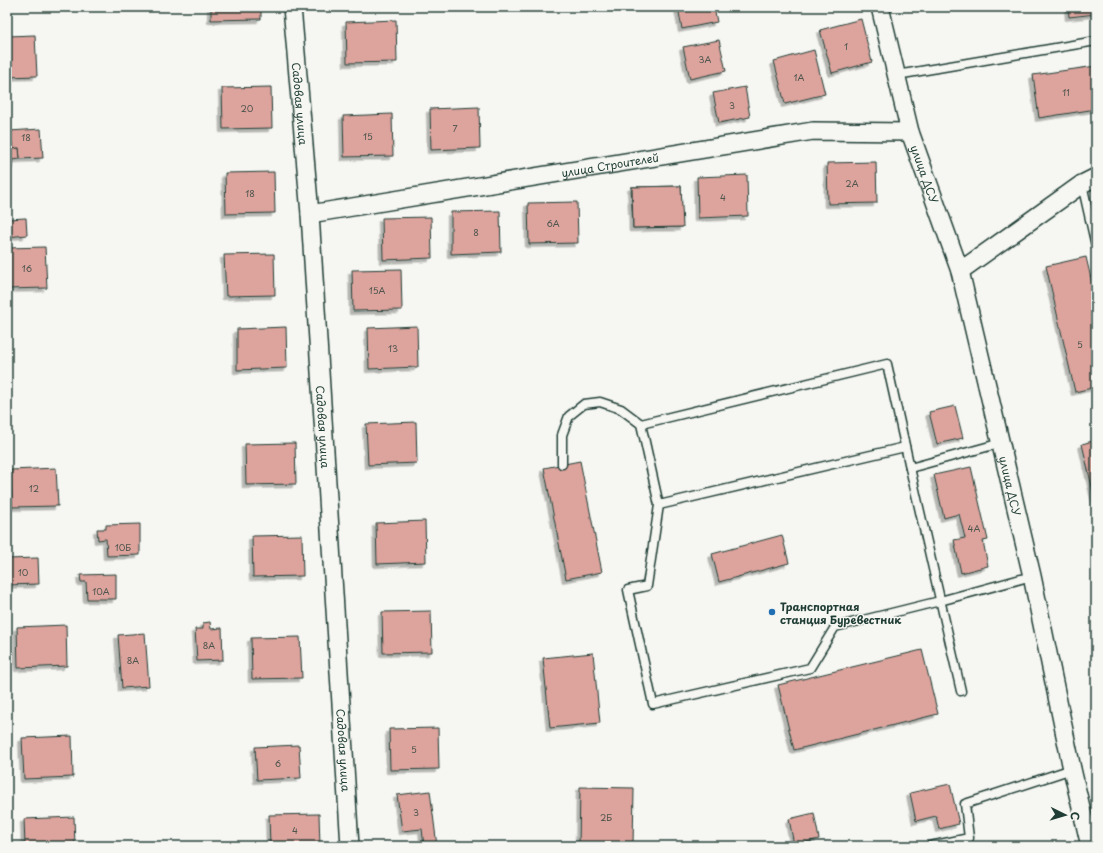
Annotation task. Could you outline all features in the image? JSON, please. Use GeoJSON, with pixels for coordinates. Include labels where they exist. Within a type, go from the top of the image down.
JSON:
{"type":"FeatureCollection","features":[{"type":"Feature","properties":{"kind":"street","name":"Садовая улица"},"geometry":{"type":"LineString","coordinates":[[292,7],[310,214],[350,846]]}},
{"type":"Feature","properties":{"kind":"street","name":"улица ДСУ"},"geometry":{"type":"LineString","coordinates":[[880,7],[910,132],[960,271],[1032,576],[1072,768],[1090,846]]}},
{"type":"Feature","properties":{"kind":"street","name":"улица Строителей"},"geometry":{"type":"LineString","coordinates":[[310,214],[814,131],[910,132]]}},
{"type":"Feature","properties":{"kind":"street"},"geometry":{"type":"LineString","coordinates":[[960,271],[1089,181]]}},
{"type":"Feature","properties":{"kind":"lane"},"geometry":{"type":"LineString","coordinates":[[897,75],[1096,41]]}},
{"type":"Feature","properties":{"kind":"lane"},"geometry":{"type":"LineString","coordinates":[[1089,181],[1096,246]]}},
{"type":"Feature","properties":{"kind":"lane"},"geometry":{"type":"LineString","coordinates":[[641,424],[887,364],[961,691]]}},
{"type":"Feature","properties":{"kind":"lane"},"geometry":{"type":"LineString","coordinates":[[562,464],[562,435],[569,416],[584,404],[600,402],[621,409],[641,424],[659,505],[647,586],[628,590],[653,704],[810,668],[835,627],[1032,576]]}},
{"type":"Feature","properties":{"kind":"lane"},"geometry":{"type":"LineString","coordinates":[[910,468],[1001,443]]}},
{"type":"Feature","properties":{"kind":"lane"},"geometry":{"type":"LineString","coordinates":[[659,505],[905,447]]}},
{"type":"Feature","properties":{"kind":"lane"},"geometry":{"type":"LineString","coordinates":[[930,846],[970,838],[965,804],[1072,768]]}},
{"type":"Feature","properties":{"kind":"building"},"geometry":{"type":"Polygon","coordinates":[[[211,7],[261,7],[261,19],[211,20],[211,7]]]}},
{"type":"Feature","properties":{"kind":"building"},"geometry":{"type":"Polygon","coordinates":[[[678,7],[714,7],[717,22],[682,29],[678,7]]]}},
{"type":"Feature","properties":{"kind":"building"},"geometry":{"type":"Polygon","coordinates":[[[1068,7],[1096,7],[1096,14],[1069,17],[1068,7]]]}},
{"type":"Feature","properties":{"kind":"building"},"geometry":{"type":"Polygon","coordinates":[[[861,19],[872,62],[832,73],[820,30],[861,19]]]}},
{"type":"Feature","properties":{"kind":"building"},"geometry":{"type":"Polygon","coordinates":[[[396,20],[397,62],[347,63],[346,22],[396,20]]]}},
{"type":"Feature","properties":{"kind":"building"},"geometry":{"type":"Polygon","coordinates":[[[35,35],[37,76],[7,77],[7,36],[35,35]]]}},
{"type":"Feature","properties":{"kind":"building"},"geometry":{"type":"Polygon","coordinates":[[[719,40],[726,71],[690,79],[683,47],[719,40]]]}},
{"type":"Feature","properties":{"kind":"building"},"geometry":{"type":"Polygon","coordinates":[[[814,50],[825,94],[785,104],[774,61],[814,50]]]}},
{"type":"Feature","properties":{"kind":"building"},"geometry":{"type":"Polygon","coordinates":[[[1096,66],[1096,109],[1039,118],[1033,75],[1096,66]]]}},
{"type":"Feature","properties":{"kind":"building"},"geometry":{"type":"Polygon","coordinates":[[[271,87],[272,128],[223,129],[222,88],[271,87]]]}},
{"type":"Feature","properties":{"kind":"building"},"geometry":{"type":"Polygon","coordinates":[[[745,87],[750,117],[719,123],[713,93],[745,87]]]}},
{"type":"Feature","properties":{"kind":"building"},"geometry":{"type":"Polygon","coordinates":[[[479,107],[480,148],[431,150],[430,109],[479,107]]]}},
{"type":"Feature","properties":{"kind":"building"},"geometry":{"type":"Polygon","coordinates":[[[392,114],[393,156],[344,157],[343,116],[392,114]]]}},
{"type":"Feature","properties":{"kind":"building"},"geometry":{"type":"Polygon","coordinates":[[[41,129],[43,158],[20,159],[19,148],[13,149],[13,144],[10,145],[9,131],[41,129]]]}},
{"type":"Feature","properties":{"kind":"building"},"geometry":{"type":"Polygon","coordinates":[[[7,131],[9,131],[10,145],[13,144],[13,149],[19,148],[20,159],[12,160],[12,169],[7,170],[7,131]]]}},
{"type":"Feature","properties":{"kind":"building"},"geometry":{"type":"Polygon","coordinates":[[[876,162],[877,203],[828,204],[827,163],[876,162]]]}},
{"type":"Feature","properties":{"kind":"building"},"geometry":{"type":"Polygon","coordinates":[[[274,172],[275,213],[226,214],[225,173],[274,172]]]}},
{"type":"Feature","properties":{"kind":"building"},"geometry":{"type":"Polygon","coordinates":[[[747,175],[748,216],[698,218],[697,177],[747,175]]]}},
{"type":"Feature","properties":{"kind":"building"},"geometry":{"type":"Polygon","coordinates":[[[681,186],[682,227],[633,228],[631,187],[681,186]]]}},
{"type":"Feature","properties":{"kind":"building"},"geometry":{"type":"Polygon","coordinates":[[[681,186],[683,227],[633,228],[632,187],[681,186]]]}},
{"type":"Feature","properties":{"kind":"building"},"geometry":{"type":"Polygon","coordinates":[[[577,202],[578,243],[529,244],[528,203],[577,202]]]}},
{"type":"Feature","properties":{"kind":"building"},"geometry":{"type":"Polygon","coordinates":[[[500,211],[501,252],[451,254],[451,212],[500,211]]]}},
{"type":"Feature","properties":{"kind":"building"},"geometry":{"type":"Polygon","coordinates":[[[431,217],[432,258],[383,260],[382,218],[431,217]]]}},
{"type":"Feature","properties":{"kind":"building"},"geometry":{"type":"Polygon","coordinates":[[[26,218],[27,235],[7,237],[7,219],[26,218]]]}},
{"type":"Feature","properties":{"kind":"building"},"geometry":{"type":"Polygon","coordinates":[[[45,247],[47,288],[7,289],[7,248],[45,247]]]}},
{"type":"Feature","properties":{"kind":"building"},"geometry":{"type":"Polygon","coordinates":[[[274,254],[275,295],[226,296],[224,255],[274,254]]]}},
{"type":"Feature","properties":{"kind":"building"},"geometry":{"type":"Polygon","coordinates":[[[1086,257],[1096,300],[1096,387],[1075,392],[1046,266],[1086,257]]]}},
{"type":"Feature","properties":{"kind":"building"},"geometry":{"type":"Polygon","coordinates":[[[401,269],[402,310],[353,311],[352,270],[401,269]]]}},
{"type":"Feature","properties":{"kind":"building"},"geometry":{"type":"Polygon","coordinates":[[[417,326],[418,367],[369,369],[368,328],[417,326]]]}},
{"type":"Feature","properties":{"kind":"building"},"geometry":{"type":"Polygon","coordinates":[[[286,327],[287,368],[237,370],[237,329],[286,327]]]}},
{"type":"Feature","properties":{"kind":"building"},"geometry":{"type":"Polygon","coordinates":[[[955,406],[963,438],[937,444],[929,412],[955,406]]]}},
{"type":"Feature","properties":{"kind":"building"},"geometry":{"type":"Polygon","coordinates":[[[416,422],[417,463],[368,465],[366,424],[416,422]]]}},
{"type":"Feature","properties":{"kind":"building"},"geometry":{"type":"Polygon","coordinates":[[[1096,440],[1096,504],[1082,444],[1096,440]]]}},
{"type":"Feature","properties":{"kind":"building"},"geometry":{"type":"Polygon","coordinates":[[[295,443],[296,484],[246,485],[245,444],[295,443]]]}},
{"type":"Feature","properties":{"kind":"building"},"geometry":{"type":"Polygon","coordinates":[[[580,461],[602,572],[566,579],[544,468],[580,461]]]}},
{"type":"Feature","properties":{"kind":"building"},"geometry":{"type":"Polygon","coordinates":[[[971,467],[988,540],[983,541],[988,566],[961,573],[954,540],[965,538],[959,514],[944,518],[934,475],[971,467]]]}},
{"type":"Feature","properties":{"kind":"building"},"geometry":{"type":"Polygon","coordinates":[[[56,468],[58,506],[12,507],[11,470],[56,468]]]}},
{"type":"Feature","properties":{"kind":"building"},"geometry":{"type":"Polygon","coordinates":[[[425,521],[426,562],[377,564],[376,523],[425,521]]]}},
{"type":"Feature","properties":{"kind":"building"},"geometry":{"type":"Polygon","coordinates":[[[140,524],[140,555],[107,556],[106,539],[98,540],[97,529],[106,529],[106,525],[140,524]]]}},
{"type":"Feature","properties":{"kind":"building"},"geometry":{"type":"Polygon","coordinates":[[[302,535],[303,576],[253,577],[252,536],[302,535]]]}},
{"type":"Feature","properties":{"kind":"building"},"geometry":{"type":"Polygon","coordinates":[[[782,535],[789,563],[719,582],[712,554],[782,535]]]}},
{"type":"Feature","properties":{"kind":"building"},"geometry":{"type":"Polygon","coordinates":[[[38,558],[39,584],[7,585],[7,559],[38,558]]]}},
{"type":"Feature","properties":{"kind":"building"},"geometry":{"type":"Polygon","coordinates":[[[116,574],[116,599],[87,599],[86,582],[81,582],[80,575],[116,574]]]}},
{"type":"Feature","properties":{"kind":"building"},"geometry":{"type":"Polygon","coordinates":[[[431,611],[432,652],[383,653],[382,612],[431,611]]]}},
{"type":"Feature","properties":{"kind":"building"},"geometry":{"type":"Polygon","coordinates":[[[210,622],[211,629],[222,628],[223,660],[197,661],[195,629],[203,629],[203,623],[210,622]]]}},
{"type":"Feature","properties":{"kind":"building"},"geometry":{"type":"Polygon","coordinates":[[[66,625],[67,666],[18,668],[17,627],[66,625]]]}},
{"type":"Feature","properties":{"kind":"building"},"geometry":{"type":"Polygon","coordinates":[[[145,633],[149,686],[122,688],[118,635],[145,633]]]}},
{"type":"Feature","properties":{"kind":"building"},"geometry":{"type":"Polygon","coordinates":[[[300,637],[302,678],[252,679],[251,638],[300,637]]]}},
{"type":"Feature","properties":{"kind":"building"},"geometry":{"type":"Polygon","coordinates":[[[922,650],[938,714],[794,750],[778,685],[922,650]]]}},
{"type":"Feature","properties":{"kind":"building"},"geometry":{"type":"Polygon","coordinates":[[[593,653],[600,723],[550,728],[543,658],[593,653]]]}},
{"type":"Feature","properties":{"kind":"building"},"geometry":{"type":"Polygon","coordinates":[[[438,728],[439,769],[390,770],[389,729],[438,728]]]}},
{"type":"Feature","properties":{"kind":"building"},"geometry":{"type":"Polygon","coordinates":[[[72,736],[73,777],[24,779],[22,738],[72,736]]]}},
{"type":"Feature","properties":{"kind":"building"},"geometry":{"type":"Polygon","coordinates":[[[299,745],[301,778],[257,780],[255,747],[299,745]]]}},
{"type":"Feature","properties":{"kind":"building"},"geometry":{"type":"Polygon","coordinates":[[[950,784],[959,824],[939,829],[936,816],[916,821],[910,793],[950,784]]]}},
{"type":"Feature","properties":{"kind":"building"},"geometry":{"type":"Polygon","coordinates":[[[580,787],[634,788],[633,846],[579,846],[580,787]]]}},
{"type":"Feature","properties":{"kind":"building"},"geometry":{"type":"Polygon","coordinates":[[[430,791],[437,846],[424,846],[422,829],[402,831],[397,795],[430,791]]]}},
{"type":"Feature","properties":{"kind":"building"},"geometry":{"type":"Polygon","coordinates":[[[814,813],[819,839],[794,845],[789,819],[814,813]]]}},
{"type":"Feature","properties":{"kind":"building"},"geometry":{"type":"Polygon","coordinates":[[[319,814],[320,846],[270,846],[269,815],[319,814]]]}},
{"type":"Feature","properties":{"kind":"building"},"geometry":{"type":"Polygon","coordinates":[[[74,817],[75,846],[25,846],[24,819],[74,817]]]}},
{"type":"Feature","properties":{"kind":"place","name":"Транспортная станция Буревестник"},"geometry":{"type":"Point","coordinates":[772,612]}}]}
